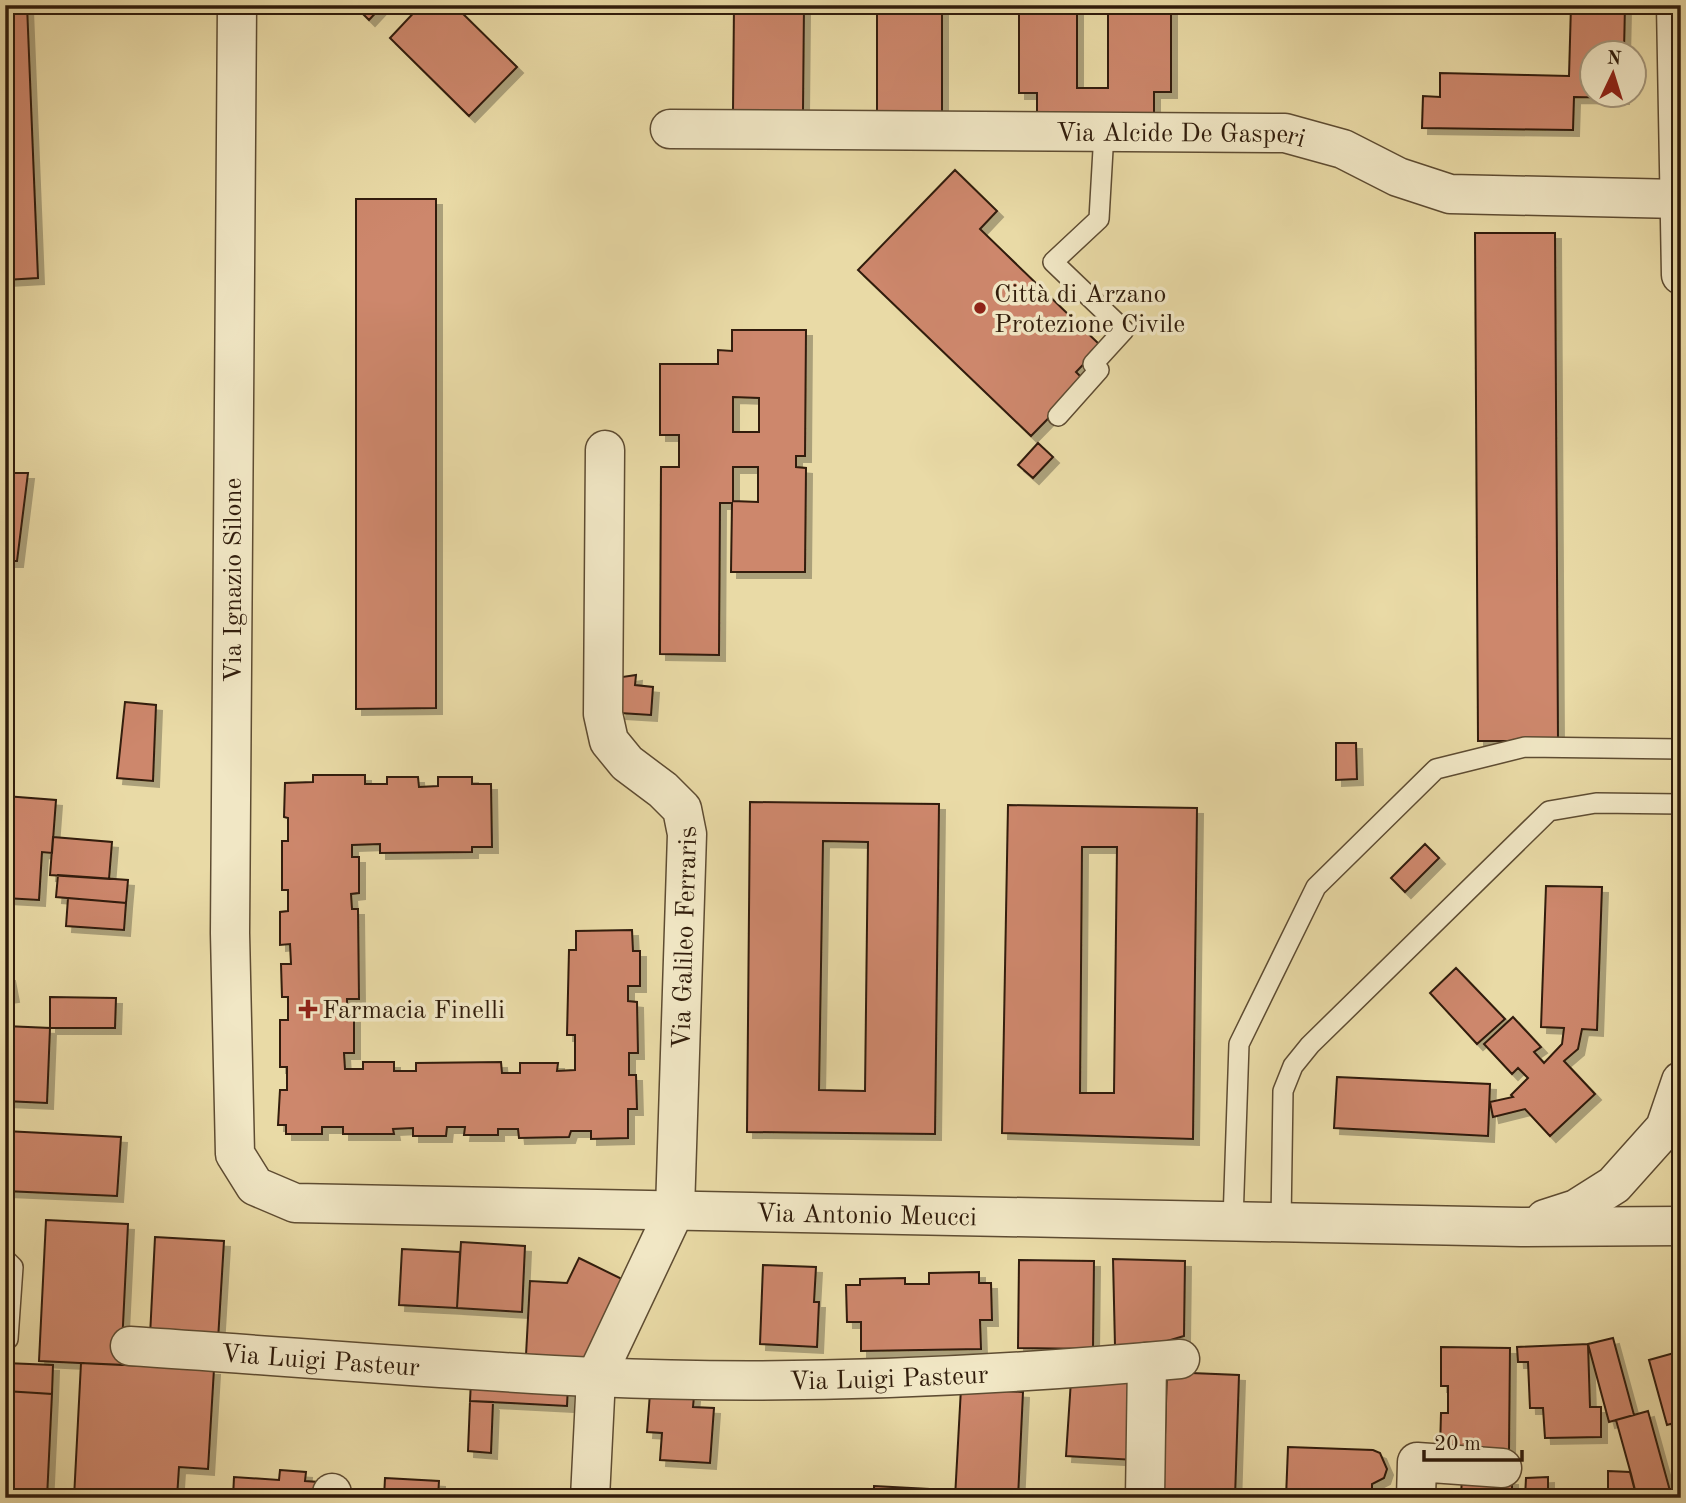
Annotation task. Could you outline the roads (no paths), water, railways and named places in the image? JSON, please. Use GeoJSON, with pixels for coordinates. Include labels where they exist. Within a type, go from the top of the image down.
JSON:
{"type":"FeatureCollection","features":[{"type":"Feature","properties":{"kind":"street","name":"Via Ignazio Silone"},"geometry":{"type":"LineString","coordinates":[[235,1154],[230,907],[237,5]]}},
{"type":"Feature","properties":{"kind":"street"},"geometry":{"type":"LineString","coordinates":[[1676,5],[1681,275]]}},
{"type":"Feature","properties":{"kind":"street","name":"Via Alcide De Gasperi"},"geometry":{"type":"LineString","coordinates":[[670,129],[1285,133],[1343,149],[1398,177],[1450,194],[1679,199]]}},
{"type":"Feature","properties":{"kind":"street","name":"Via Galileo Ferraris"},"geometry":{"type":"LineString","coordinates":[[605,450],[603,714],[609,741],[626,763],[663,790],[682,809],[687,834],[675,1210]]}},
{"type":"Feature","properties":{"kind":"street"},"geometry":{"type":"LineString","coordinates":[[1521,1227],[1576,1209],[1614,1185],[1665,1128],[1681,1081]]}},
{"type":"Feature","properties":{"kind":"street","name":"Via Antonio Meucci"},"geometry":{"type":"LineString","coordinates":[[235,1154],[255,1186],[295,1203],[1521,1227]]}},
{"type":"Feature","properties":{"kind":"street"},"geometry":{"type":"LineString","coordinates":[[590,1498],[596,1377],[675,1210]]}},
{"type":"Feature","properties":{"kind":"street"},"geometry":{"type":"LineString","coordinates":[[1521,1227],[1681,1226]]}},
{"type":"Feature","properties":{"kind":"street","name":"Via Luigi Pasteur"},"geometry":{"type":"LineString","coordinates":[[130,1346],[596,1377],[903,1380],[1069,1371],[1164,1360],[1145,1498]]}},
{"type":"Feature","properties":{"kind":"street"},"geometry":{"type":"LineString","coordinates":[[1416,1498],[1417,1462],[1502,1468]]}},
{"type":"Feature","properties":{"kind":"lane"},"geometry":{"type":"LineString","coordinates":[[1058,416],[1099,370],[1093,364],[1124,330],[1053,262],[1099,219],[1104,132]]}},
{"type":"Feature","properties":{"kind":"lane"},"geometry":{"type":"LineString","coordinates":[[1233,1221],[1239,1044],[1316,887],[1436,769],[1525,747],[1681,749]]}},
{"type":"Feature","properties":{"kind":"lane"},"geometry":{"type":"LineString","coordinates":[[1281,1222],[1283,1091],[1293,1066],[1310,1045],[1549,811],[1596,803],[1681,804]]}},
{"type":"Feature","properties":{"kind":"lane"},"geometry":{"type":"LineString","coordinates":[[5,1259],[13,1267],[8,1339]]}},
{"type":"Feature","properties":{"kind":"place","name":"Città di Arzano Protezione Civile"},"geometry":{"type":"Point","coordinates":[980,308]}},
{"type":"Feature","properties":{"kind":"place","name":"Farmacia Finelli"},"geometry":{"type":"Point","coordinates":[308,1009]}}]}
